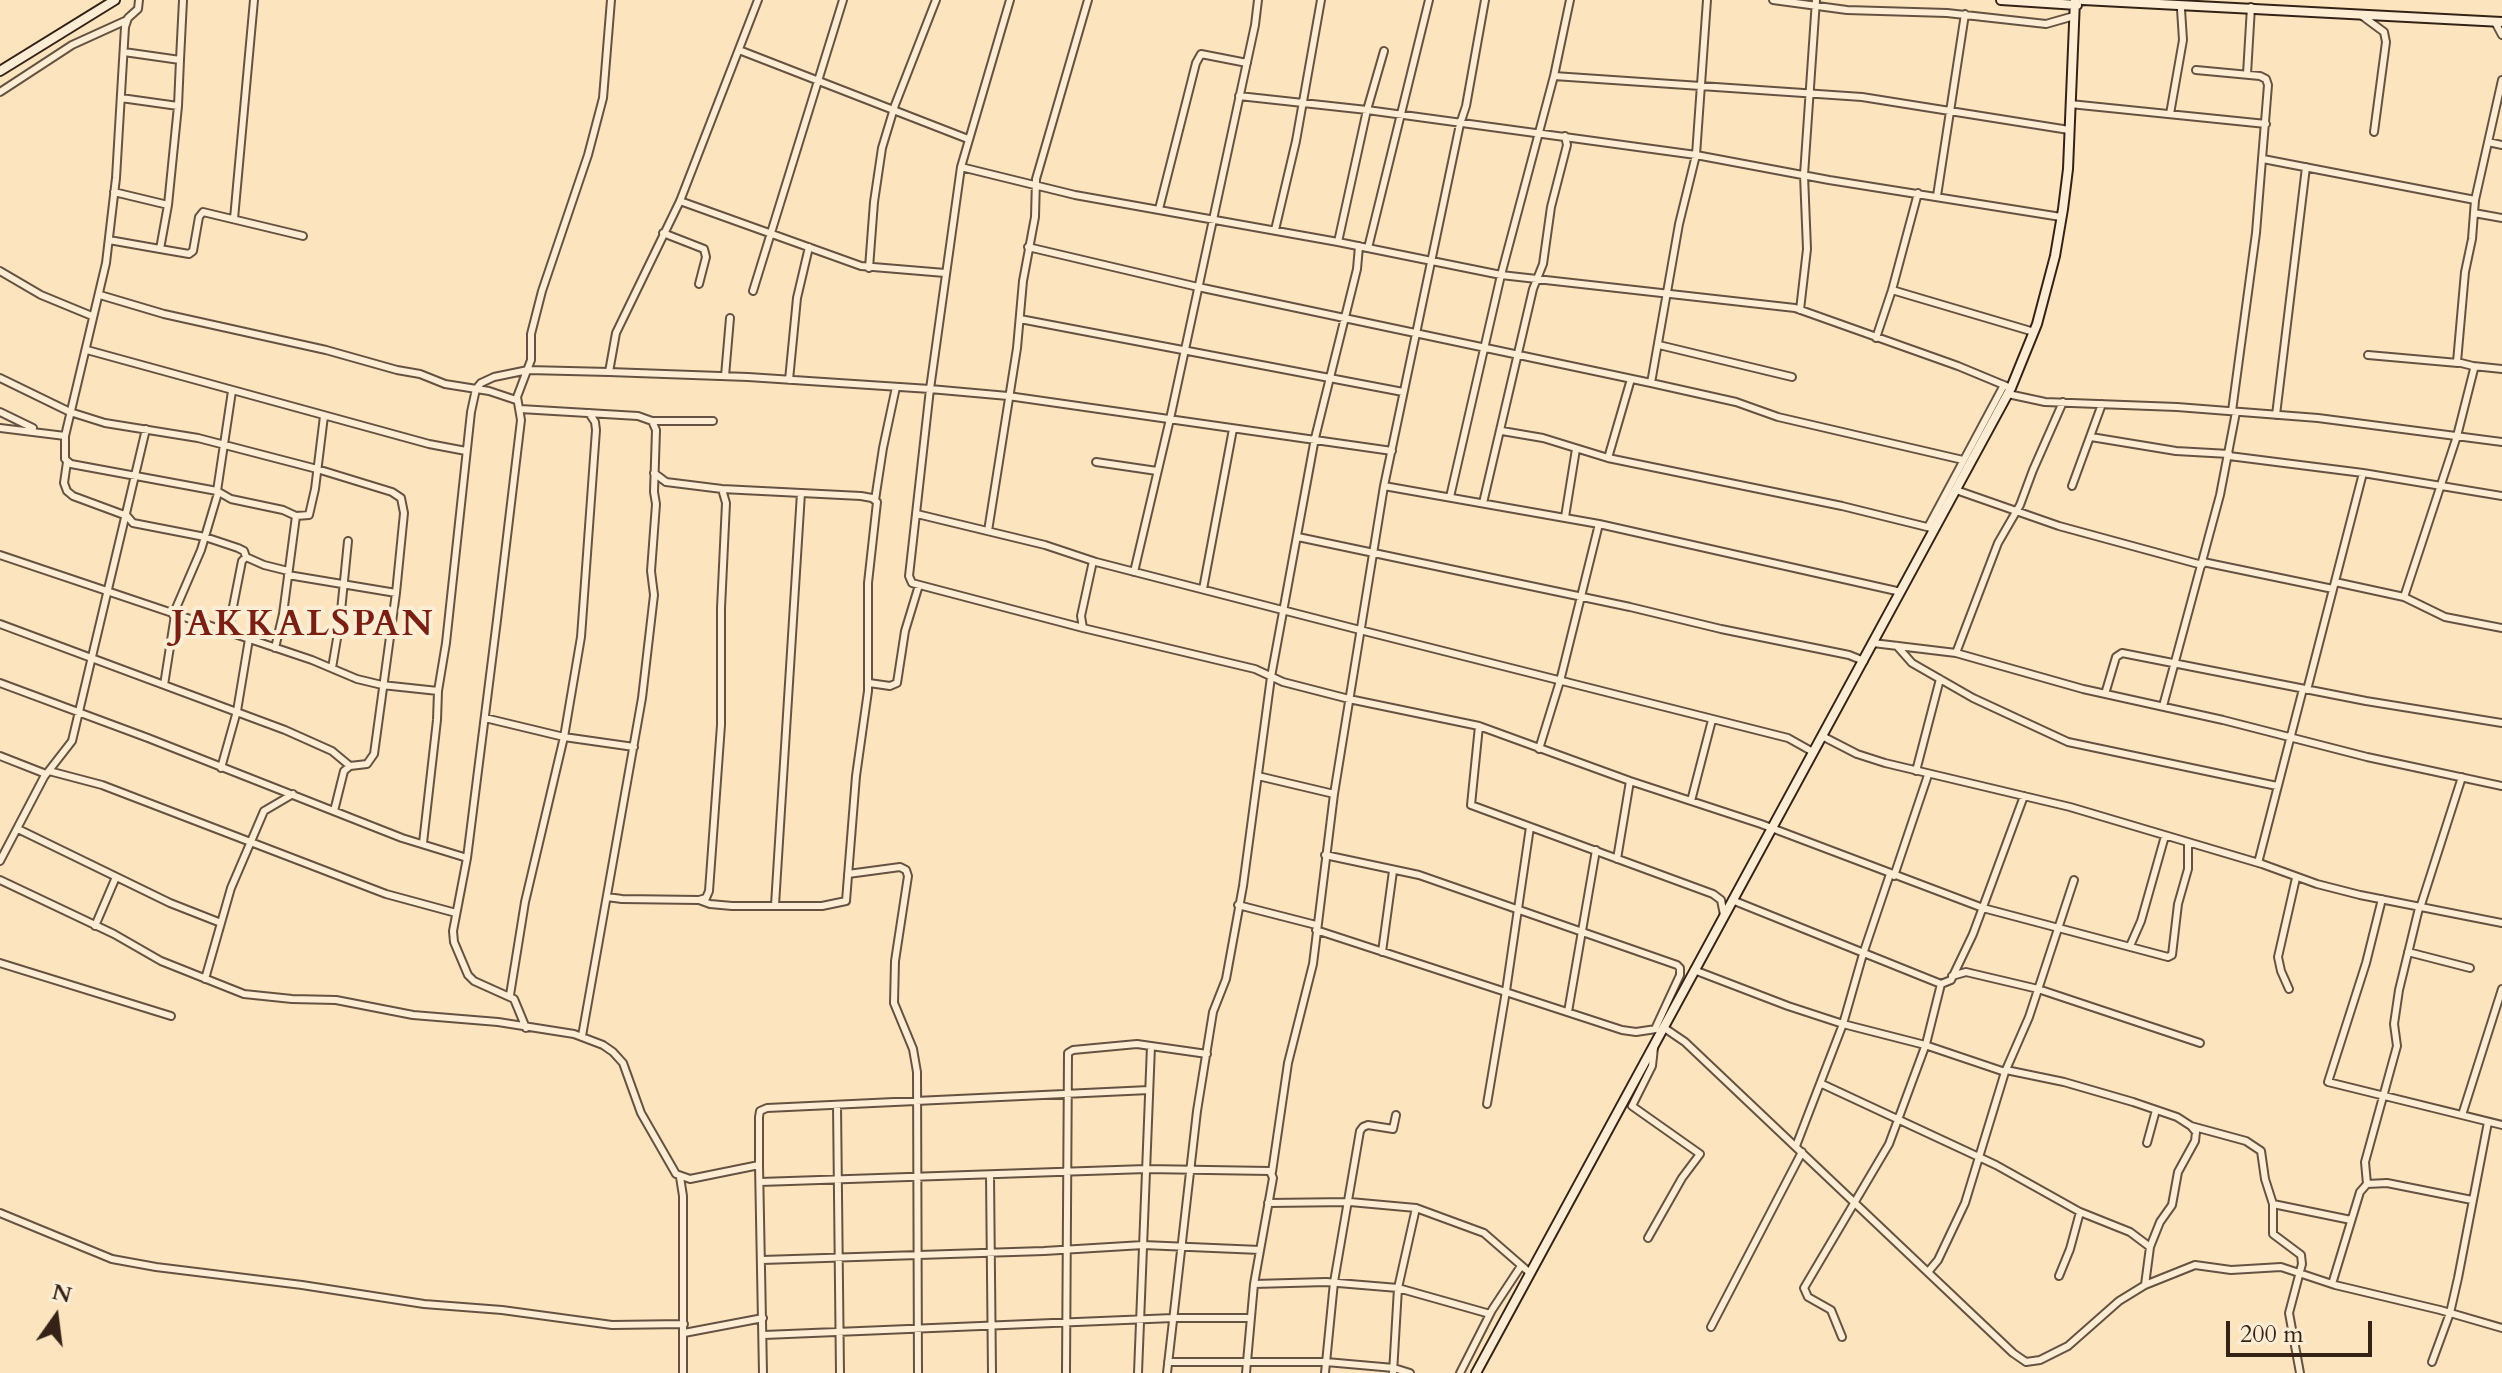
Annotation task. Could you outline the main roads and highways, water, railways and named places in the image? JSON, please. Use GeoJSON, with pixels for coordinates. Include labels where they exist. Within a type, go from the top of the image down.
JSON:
{"type":"FeatureCollection","features":[{"type":"Feature","properties":{"kind":"district","name":"JAKKALSPAN"},"geometry":{"type":"Point","coordinates":[303,627]}}]}
